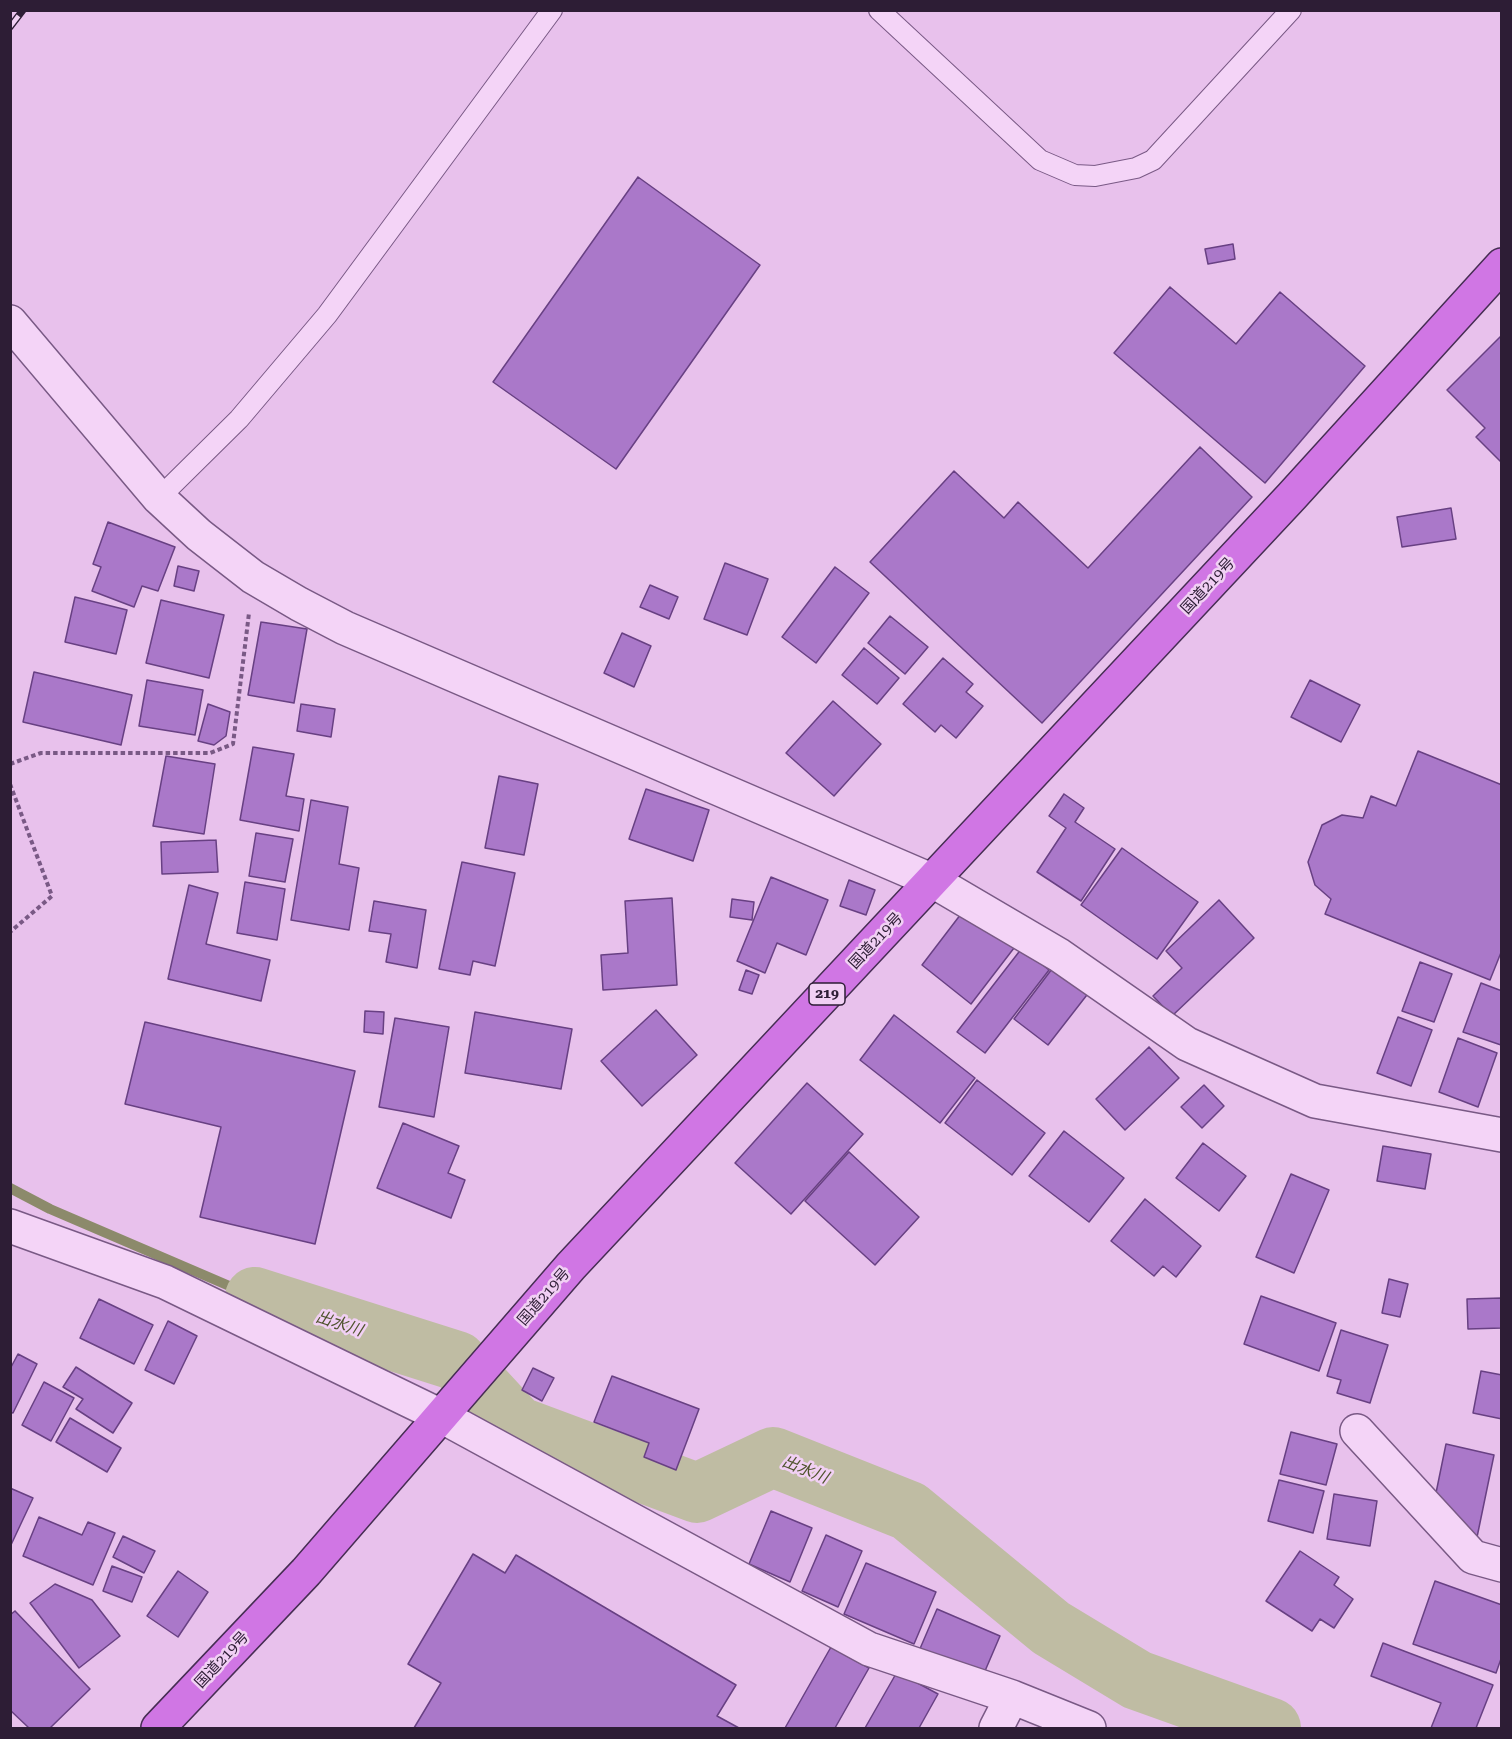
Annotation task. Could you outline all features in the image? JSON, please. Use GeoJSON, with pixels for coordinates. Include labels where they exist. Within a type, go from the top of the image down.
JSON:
{"type":"FeatureCollection","features":[{"type":"Feature","properties":{"kind":"highway","name":"国道219号"},"geometry":{"type":"LineString","coordinates":[[158,1728],[306,1572],[571,1266],[1292,496],[1502,265]]}},
{"type":"Feature","properties":{"kind":"street"},"geometry":{"type":"LineString","coordinates":[[10,322],[159,498],[199,536],[253,577],[345,628],[933,881],[1059,955],[1187,1044],[1315,1101],[1502,1135]]}},
{"type":"Feature","properties":{"kind":"street"},"geometry":{"type":"LineString","coordinates":[[10,1226],[165,1282],[441,1416],[773,1594],[869,1649],[1012,1697],[1089,1728]]}},
{"type":"Feature","properties":{"kind":"street"},"geometry":{"type":"LineString","coordinates":[[1357,1431],[1473,1557],[1502,1565]]}},
{"type":"Feature","properties":{"kind":"street"},"geometry":{"type":"LineString","coordinates":[[996,1728],[1012,1697]]}},
{"type":"Feature","properties":{"kind":"lane"},"geometry":{"type":"LineString","coordinates":[[159,498],[239,419],[327,315],[552,10]]}},
{"type":"Feature","properties":{"kind":"lane"},"geometry":{"type":"LineString","coordinates":[[879,10],[1040,160],[1075,175],[1095,176],[1136,168],[1153,160],[1291,10]]}},
{"type":"Feature","properties":{"kind":"path"},"geometry":{"type":"LineString","coordinates":[[10,764],[41,753],[210,753],[234,744],[253,577]]}},
{"type":"Feature","properties":{"kind":"path"},"geometry":{"type":"LineString","coordinates":[[10,784],[52,896],[10,932]]}},
{"type":"Feature","properties":{"kind":"building"},"geometry":{"type":"Polygon","coordinates":[[[638,177],[760,265],[616,469],[493,382],[638,177]]]}},
{"type":"Feature","properties":{"kind":"building"},"geometry":{"type":"Polygon","coordinates":[[[1233,244],[1235,259],[1208,264],[1205,249],[1233,244]]]}},
{"type":"Feature","properties":{"kind":"building"},"geometry":{"type":"Polygon","coordinates":[[[1170,287],[1236,344],[1280,292],[1365,366],[1265,483],[1114,353],[1170,287]]]}},
{"type":"Feature","properties":{"kind":"building"},"geometry":{"type":"Polygon","coordinates":[[[1502,335],[1502,463],[1476,437],[1485,428],[1447,390],[1502,335]]]}},
{"type":"Feature","properties":{"kind":"building"},"geometry":{"type":"Polygon","coordinates":[[[1200,447],[1252,497],[1042,723],[870,562],[954,471],[1004,518],[1018,502],[1088,568],[1200,447]]]}},
{"type":"Feature","properties":{"kind":"building"},"geometry":{"type":"Polygon","coordinates":[[[1451,508],[1456,539],[1402,547],[1397,517],[1451,508]]]}},
{"type":"Feature","properties":{"kind":"building"},"geometry":{"type":"Polygon","coordinates":[[[108,522],[175,547],[158,591],[142,586],[134,607],[92,591],[101,567],[93,564],[108,522]]]}},
{"type":"Feature","properties":{"kind":"building"},"geometry":{"type":"Polygon","coordinates":[[[725,563],[768,579],[747,635],[704,619],[725,563]]]}},
{"type":"Feature","properties":{"kind":"building"},"geometry":{"type":"Polygon","coordinates":[[[178,566],[199,571],[194,591],[174,586],[178,566]]]}},
{"type":"Feature","properties":{"kind":"building"},"geometry":{"type":"Polygon","coordinates":[[[835,567],[869,593],[816,663],[782,637],[835,567]]]}},
{"type":"Feature","properties":{"kind":"building"},"geometry":{"type":"Polygon","coordinates":[[[650,585],[678,597],[669,619],[640,607],[650,585]]]}},
{"type":"Feature","properties":{"kind":"building"},"geometry":{"type":"Polygon","coordinates":[[[75,597],[127,610],[116,654],[65,642],[75,597]]]}},
{"type":"Feature","properties":{"kind":"building"},"geometry":{"type":"Polygon","coordinates":[[[161,600],[224,615],[209,678],[146,663],[161,600]]]}},
{"type":"Feature","properties":{"kind":"building"},"geometry":{"type":"Polygon","coordinates":[[[890,616],[928,647],[905,674],[868,643],[890,616]]]}},
{"type":"Feature","properties":{"kind":"building"},"geometry":{"type":"Polygon","coordinates":[[[261,622],[307,629],[294,703],[248,695],[261,622]]]}},
{"type":"Feature","properties":{"kind":"building"},"geometry":{"type":"Polygon","coordinates":[[[622,633],[651,646],[634,687],[604,673],[622,633]]]}},
{"type":"Feature","properties":{"kind":"building"},"geometry":{"type":"Polygon","coordinates":[[[864,648],[899,678],[877,704],[842,675],[864,648]]]}},
{"type":"Feature","properties":{"kind":"building"},"geometry":{"type":"Polygon","coordinates":[[[943,658],[973,684],[966,692],[983,706],[956,738],[941,725],[935,732],[903,704],[943,658]]]}},
{"type":"Feature","properties":{"kind":"building"},"geometry":{"type":"Polygon","coordinates":[[[34,672],[132,695],[121,745],[23,722],[34,672]]]}},
{"type":"Feature","properties":{"kind":"building"},"geometry":{"type":"Polygon","coordinates":[[[147,680],[203,690],[195,735],[139,726],[147,680]]]}},
{"type":"Feature","properties":{"kind":"building"},"geometry":{"type":"Polygon","coordinates":[[[1310,680],[1360,705],[1341,742],[1291,717],[1310,680]]]}},
{"type":"Feature","properties":{"kind":"building"},"geometry":{"type":"Polygon","coordinates":[[[833,701],[881,744],[834,796],[786,753],[833,701]]]}},
{"type":"Feature","properties":{"kind":"building"},"geometry":{"type":"Polygon","coordinates":[[[208,704],[230,712],[226,736],[214,745],[198,741],[208,704]]]}},
{"type":"Feature","properties":{"kind":"building"},"geometry":{"type":"Polygon","coordinates":[[[301,704],[335,709],[331,737],[297,731],[301,704]]]}},
{"type":"Feature","properties":{"kind":"building"},"geometry":{"type":"Polygon","coordinates":[[[253,747],[294,754],[286,796],[304,799],[299,831],[240,820],[253,747]]]}},
{"type":"Feature","properties":{"kind":"building"},"geometry":{"type":"Polygon","coordinates":[[[1418,751],[1502,785],[1502,950],[1490,980],[1325,914],[1331,899],[1315,885],[1308,862],[1322,825],[1342,815],[1363,818],[1371,796],[1396,806],[1418,751]]]}},
{"type":"Feature","properties":{"kind":"building"},"geometry":{"type":"Polygon","coordinates":[[[166,756],[215,764],[204,834],[153,826],[166,756]]]}},
{"type":"Feature","properties":{"kind":"building"},"geometry":{"type":"Polygon","coordinates":[[[499,776],[538,784],[524,855],[485,848],[499,776]]]}},
{"type":"Feature","properties":{"kind":"building"},"geometry":{"type":"Polygon","coordinates":[[[646,789],[709,810],[693,861],[629,839],[646,789]]]}},
{"type":"Feature","properties":{"kind":"building"},"geometry":{"type":"Polygon","coordinates":[[[1064,794],[1084,808],[1075,822],[1115,849],[1081,901],[1037,872],[1066,828],[1049,816],[1064,794]]]}},
{"type":"Feature","properties":{"kind":"building"},"geometry":{"type":"Polygon","coordinates":[[[311,800],[348,807],[339,864],[359,868],[349,930],[291,920],[311,800]]]}},
{"type":"Feature","properties":{"kind":"building"},"geometry":{"type":"Polygon","coordinates":[[[256,833],[293,839],[285,882],[249,876],[256,833]]]}},
{"type":"Feature","properties":{"kind":"building"},"geometry":{"type":"Polygon","coordinates":[[[216,840],[218,872],[162,874],[161,842],[216,840]]]}},
{"type":"Feature","properties":{"kind":"building"},"geometry":{"type":"Polygon","coordinates":[[[1122,848],[1198,902],[1157,959],[1081,905],[1122,848]]]}},
{"type":"Feature","properties":{"kind":"building"},"geometry":{"type":"Polygon","coordinates":[[[462,862],[515,873],[495,966],[473,961],[470,975],[439,969],[462,862]]]}},
{"type":"Feature","properties":{"kind":"building"},"geometry":{"type":"Polygon","coordinates":[[[771,877],[828,900],[806,955],[777,943],[765,973],[737,961],[771,877]]]}},
{"type":"Feature","properties":{"kind":"building"},"geometry":{"type":"Polygon","coordinates":[[[849,880],[875,890],[866,915],[840,906],[849,880]]]}},
{"type":"Feature","properties":{"kind":"building"},"geometry":{"type":"Polygon","coordinates":[[[245,882],[285,889],[277,940],[237,933],[245,882]]]}},
{"type":"Feature","properties":{"kind":"building"},"geometry":{"type":"Polygon","coordinates":[[[189,885],[218,893],[206,944],[270,960],[261,1001],[168,979],[189,885]]]}},
{"type":"Feature","properties":{"kind":"building"},"geometry":{"type":"Polygon","coordinates":[[[672,898],[677,985],[603,990],[601,955],[628,953],[625,901],[672,898]]]}},
{"type":"Feature","properties":{"kind":"building"},"geometry":{"type":"Polygon","coordinates":[[[732,899],[754,902],[752,920],[730,917],[732,899]]]}},
{"type":"Feature","properties":{"kind":"building"},"geometry":{"type":"Polygon","coordinates":[[[1219,900],[1254,938],[1172,1016],[1153,996],[1182,968],[1166,951],[1219,900]]]}},
{"type":"Feature","properties":{"kind":"building"},"geometry":{"type":"Polygon","coordinates":[[[374,901],[426,910],[417,968],[386,962],[391,934],[369,931],[374,901]]]}},
{"type":"Feature","properties":{"kind":"building"},"geometry":{"type":"Polygon","coordinates":[[[964,910],[1014,948],[971,1004],[922,965],[964,910]]]}},
{"type":"Feature","properties":{"kind":"building"},"geometry":{"type":"Polygon","coordinates":[[[1022,948],[1049,970],[985,1053],[957,1032],[1022,948]]]}},
{"type":"Feature","properties":{"kind":"building"},"geometry":{"type":"Polygon","coordinates":[[[1420,962],[1452,974],[1434,1022],[1402,1011],[1420,962]]]}},
{"type":"Feature","properties":{"kind":"building"},"geometry":{"type":"Polygon","coordinates":[[[1055,965],[1090,991],[1048,1045],[1014,1019],[1055,965]]]}},
{"type":"Feature","properties":{"kind":"building"},"geometry":{"type":"Polygon","coordinates":[[[746,970],[759,975],[752,994],[739,990],[746,970]]]}},
{"type":"Feature","properties":{"kind":"building"},"geometry":{"type":"Polygon","coordinates":[[[1481,983],[1502,991],[1501,1045],[1463,1032],[1481,983]]]}},
{"type":"Feature","properties":{"kind":"building"},"geometry":{"type":"Polygon","coordinates":[[[656,1010],[697,1055],[642,1106],[601,1061],[656,1010]]]}},
{"type":"Feature","properties":{"kind":"building"},"geometry":{"type":"Polygon","coordinates":[[[365,1011],[384,1012],[383,1034],[364,1032],[365,1011]]]}},
{"type":"Feature","properties":{"kind":"building"},"geometry":{"type":"Polygon","coordinates":[[[475,1012],[572,1029],[561,1089],[465,1073],[475,1012]]]}},
{"type":"Feature","properties":{"kind":"building"},"geometry":{"type":"Polygon","coordinates":[[[894,1015],[975,1078],[940,1123],[860,1060],[894,1015]]]}},
{"type":"Feature","properties":{"kind":"building"},"geometry":{"type":"Polygon","coordinates":[[[1398,1017],[1432,1030],[1411,1086],[1377,1073],[1398,1017]]]}},
{"type":"Feature","properties":{"kind":"building"},"geometry":{"type":"Polygon","coordinates":[[[395,1018],[449,1027],[434,1117],[379,1107],[395,1018]]]}},
{"type":"Feature","properties":{"kind":"building"},"geometry":{"type":"Polygon","coordinates":[[[145,1022],[355,1071],[315,1244],[200,1217],[221,1127],[125,1104],[145,1022]]]}},
{"type":"Feature","properties":{"kind":"building"},"geometry":{"type":"Polygon","coordinates":[[[1458,1038],[1497,1053],[1478,1107],[1439,1092],[1458,1038]]]}},
{"type":"Feature","properties":{"kind":"building"},"geometry":{"type":"Polygon","coordinates":[[[1149,1047],[1179,1078],[1125,1130],[1096,1099],[1149,1047]]]}},
{"type":"Feature","properties":{"kind":"building"},"geometry":{"type":"Polygon","coordinates":[[[977,1080],[1045,1133],[1012,1175],[945,1123],[977,1080]]]}},
{"type":"Feature","properties":{"kind":"building"},"geometry":{"type":"Polygon","coordinates":[[[807,1083],[863,1134],[791,1214],[735,1163],[807,1083]]]}},
{"type":"Feature","properties":{"kind":"building"},"geometry":{"type":"Polygon","coordinates":[[[1204,1085],[1224,1106],[1202,1128],[1181,1107],[1204,1085]]]}},
{"type":"Feature","properties":{"kind":"building"},"geometry":{"type":"Polygon","coordinates":[[[403,1123],[459,1146],[448,1173],[465,1180],[451,1218],[377,1188],[403,1123]]]}},
{"type":"Feature","properties":{"kind":"building"},"geometry":{"type":"Polygon","coordinates":[[[1064,1131],[1124,1178],[1089,1222],[1029,1176],[1064,1131]]]}},
{"type":"Feature","properties":{"kind":"building"},"geometry":{"type":"Polygon","coordinates":[[[1203,1143],[1246,1176],[1219,1211],[1176,1178],[1203,1143]]]}},
{"type":"Feature","properties":{"kind":"building"},"geometry":{"type":"Polygon","coordinates":[[[1383,1146],[1431,1154],[1425,1189],[1377,1181],[1383,1146]]]}},
{"type":"Feature","properties":{"kind":"building"},"geometry":{"type":"Polygon","coordinates":[[[849,1152],[919,1217],[875,1265],[805,1201],[849,1152]]]}},
{"type":"Feature","properties":{"kind":"building"},"geometry":{"type":"Polygon","coordinates":[[[1291,1174],[1329,1190],[1294,1273],[1256,1257],[1291,1174]]]}},
{"type":"Feature","properties":{"kind":"building"},"geometry":{"type":"Polygon","coordinates":[[[1145,1199],[1201,1246],[1176,1277],[1163,1266],[1154,1276],[1111,1241],[1145,1199]]]}},
{"type":"Feature","properties":{"kind":"building"},"geometry":{"type":"Polygon","coordinates":[[[1389,1279],[1408,1284],[1400,1317],[1382,1313],[1389,1279]]]}},
{"type":"Feature","properties":{"kind":"building"},"geometry":{"type":"Polygon","coordinates":[[[1261,1296],[1336,1323],[1319,1371],[1244,1344],[1261,1296]]]}},
{"type":"Feature","properties":{"kind":"building"},"geometry":{"type":"Polygon","coordinates":[[[1502,1298],[1502,1328],[1468,1329],[1467,1299],[1502,1298]]]}},
{"type":"Feature","properties":{"kind":"building"},"geometry":{"type":"Polygon","coordinates":[[[99,1299],[153,1325],[134,1364],[80,1338],[99,1299]]]}},
{"type":"Feature","properties":{"kind":"building"},"geometry":{"type":"Polygon","coordinates":[[[168,1321],[197,1336],[174,1384],[145,1370],[168,1321]]]}},
{"type":"Feature","properties":{"kind":"building"},"geometry":{"type":"Polygon","coordinates":[[[1341,1330],[1388,1345],[1370,1403],[1337,1393],[1341,1380],[1327,1376],[1341,1330]]]}},
{"type":"Feature","properties":{"kind":"building"},"geometry":{"type":"Polygon","coordinates":[[[18,1354],[37,1364],[13,1413],[10,1412],[10,1369],[18,1354]]]}},
{"type":"Feature","properties":{"kind":"building"},"geometry":{"type":"Polygon","coordinates":[[[76,1367],[132,1403],[113,1433],[76,1409],[83,1399],[63,1387],[76,1367]]]}},
{"type":"Feature","properties":{"kind":"building"},"geometry":{"type":"Polygon","coordinates":[[[533,1368],[554,1378],[542,1401],[522,1390],[533,1368]]]}},
{"type":"Feature","properties":{"kind":"building"},"geometry":{"type":"Polygon","coordinates":[[[1481,1371],[1502,1375],[1502,1419],[1473,1413],[1481,1371]]]}},
{"type":"Feature","properties":{"kind":"building"},"geometry":{"type":"Polygon","coordinates":[[[612,1376],[699,1409],[676,1470],[644,1457],[649,1443],[594,1422],[612,1376]]]}},
{"type":"Feature","properties":{"kind":"building"},"geometry":{"type":"Polygon","coordinates":[[[44,1382],[74,1398],[51,1441],[22,1425],[44,1382]]]}},
{"type":"Feature","properties":{"kind":"building"},"geometry":{"type":"Polygon","coordinates":[[[70,1418],[121,1448],[107,1472],[56,1442],[70,1418]]]}},
{"type":"Feature","properties":{"kind":"building"},"geometry":{"type":"Polygon","coordinates":[[[1291,1432],[1337,1444],[1326,1485],[1280,1474],[1291,1432]]]}},
{"type":"Feature","properties":{"kind":"building"},"geometry":{"type":"Polygon","coordinates":[[[1446,1444],[1494,1455],[1476,1542],[1428,1532],[1446,1444]]]}},
{"type":"Feature","properties":{"kind":"building"},"geometry":{"type":"Polygon","coordinates":[[[1279,1480],[1324,1491],[1313,1533],[1268,1521],[1279,1480]]]}},
{"type":"Feature","properties":{"kind":"building"},"geometry":{"type":"Polygon","coordinates":[[[10,1488],[33,1498],[10,1547],[10,1488]]]}},
{"type":"Feature","properties":{"kind":"building"},"geometry":{"type":"Polygon","coordinates":[[[1334,1494],[1377,1501],[1370,1546],[1327,1539],[1334,1494]]]}},
{"type":"Feature","properties":{"kind":"building"},"geometry":{"type":"Polygon","coordinates":[[[771,1511],[812,1528],[790,1582],[749,1564],[771,1511]]]}},
{"type":"Feature","properties":{"kind":"building"},"geometry":{"type":"Polygon","coordinates":[[[39,1517],[82,1535],[88,1522],[115,1533],[93,1585],[23,1556],[39,1517]]]}},
{"type":"Feature","properties":{"kind":"building"},"geometry":{"type":"Polygon","coordinates":[[[826,1535],[862,1551],[838,1607],[802,1591],[826,1535]]]}},
{"type":"Feature","properties":{"kind":"building"},"geometry":{"type":"Polygon","coordinates":[[[123,1536],[155,1551],[144,1573],[113,1557],[123,1536]]]}},
{"type":"Feature","properties":{"kind":"building"},"geometry":{"type":"Polygon","coordinates":[[[1300,1551],[1339,1577],[1334,1585],[1353,1599],[1334,1628],[1320,1619],[1312,1631],[1266,1601],[1300,1551]]]}},
{"type":"Feature","properties":{"kind":"building"},"geometry":{"type":"Polygon","coordinates":[[[473,1554],[505,1573],[516,1555],[736,1685],[717,1716],[739,1728],[414,1728],[441,1683],[408,1664],[473,1554]]]}},
{"type":"Feature","properties":{"kind":"building"},"geometry":{"type":"Polygon","coordinates":[[[866,1563],[936,1592],[914,1644],[844,1614],[866,1563]]]}},
{"type":"Feature","properties":{"kind":"building"},"geometry":{"type":"Polygon","coordinates":[[[112,1566],[142,1577],[132,1602],[103,1591],[112,1566]]]}},
{"type":"Feature","properties":{"kind":"building"},"geometry":{"type":"Polygon","coordinates":[[[178,1571],[208,1592],[178,1637],[147,1616],[178,1571]]]}},
{"type":"Feature","properties":{"kind":"building"},"geometry":{"type":"Polygon","coordinates":[[[1435,1581],[1502,1605],[1502,1656],[1496,1673],[1413,1644],[1435,1581]]]}},
{"type":"Feature","properties":{"kind":"building"},"geometry":{"type":"Polygon","coordinates":[[[55,1584],[92,1600],[120,1636],[79,1668],[30,1603],[55,1584]]]}},
{"type":"Feature","properties":{"kind":"building"},"geometry":{"type":"Polygon","coordinates":[[[937,1609],[1000,1636],[982,1678],[919,1651],[937,1609]]]}},
{"type":"Feature","properties":{"kind":"building"},"geometry":{"type":"Polygon","coordinates":[[[15,1611],[90,1689],[50,1728],[29,1728],[10,1710],[10,1615],[15,1611]]]}},
{"type":"Feature","properties":{"kind":"building"},"geometry":{"type":"Polygon","coordinates":[[[1383,1643],[1493,1685],[1476,1728],[1431,1728],[1441,1703],[1371,1676],[1383,1643]]]}},
{"type":"Feature","properties":{"kind":"building"},"geometry":{"type":"Polygon","coordinates":[[[831,1647],[869,1668],[835,1728],[785,1728],[831,1647]]]}},
{"type":"Feature","properties":{"kind":"building"},"geometry":{"type":"Polygon","coordinates":[[[897,1672],[938,1694],[919,1728],[865,1728],[897,1672]]]}},
{"type":"Feature","properties":{"kind":"waterway"},"geometry":{"type":"LineString","coordinates":[[10,1188],[50,1209],[255,1297]]}},
{"type":"Feature","properties":{"kind":"waterway","name":"出水川"},"geometry":{"type":"LineString","coordinates":[[255,1297],[457,1361],[517,1426],[697,1493],[773,1457],[909,1511],[1051,1628],[1137,1680],[1271,1728]]}},
{"type":"Feature","properties":{"kind":"railway"},"geometry":{"type":"LineString","coordinates":[[10,27],[23,10]]}}]}
